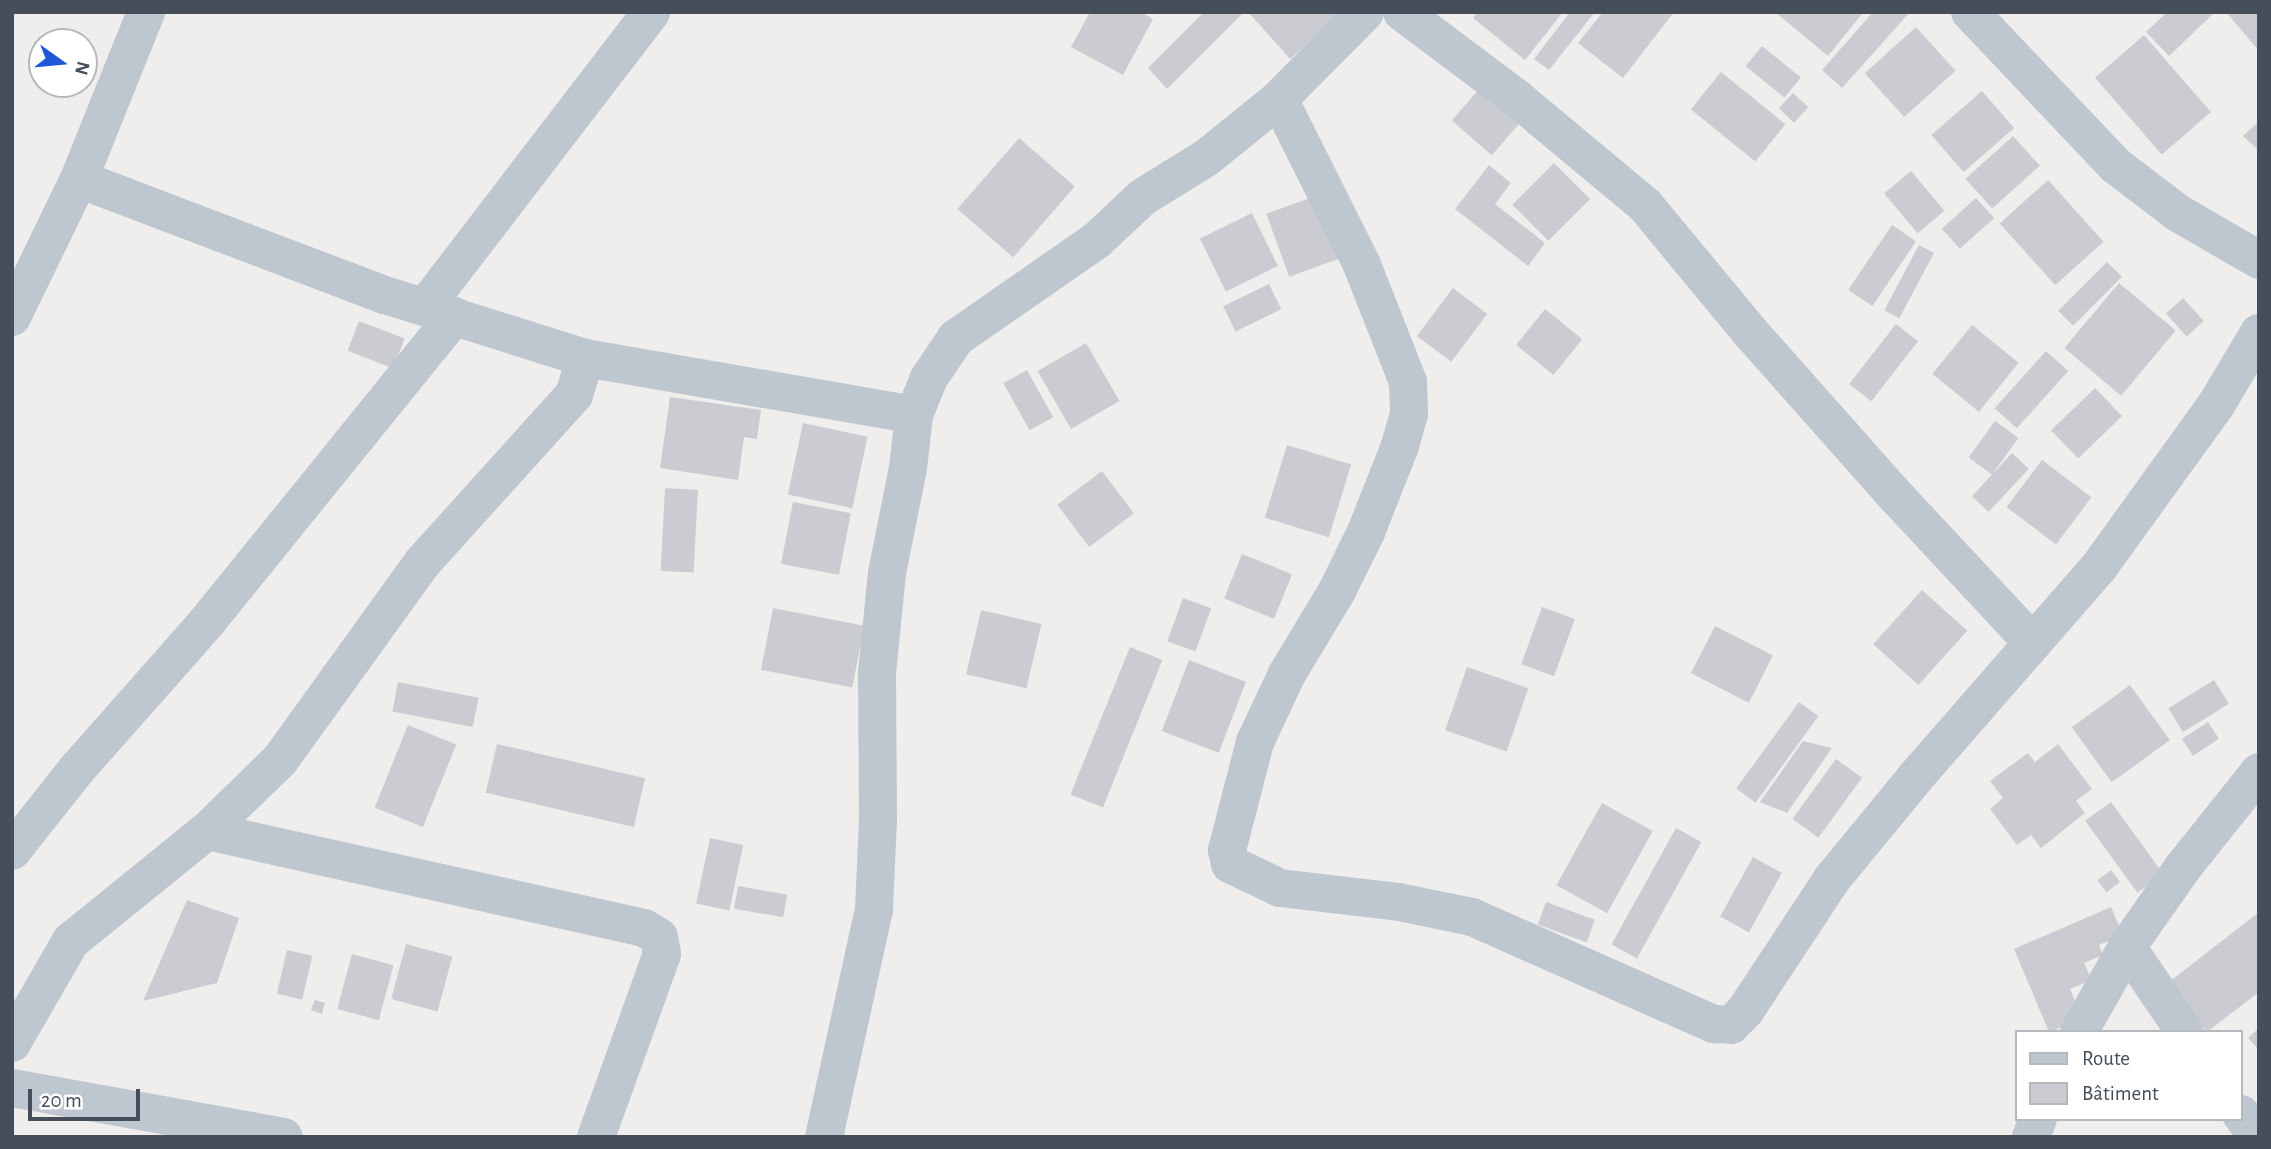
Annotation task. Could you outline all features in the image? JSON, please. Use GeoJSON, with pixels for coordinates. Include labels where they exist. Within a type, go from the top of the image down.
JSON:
{"type":"FeatureCollection","features":[{"type":"Feature","properties":{"kind":"street"},"geometry":{"type":"LineString","coordinates":[[12,317],[79,179],[146,12]]}},
{"type":"Feature","properties":{"kind":"street"},"geometry":{"type":"LineString","coordinates":[[12,851],[77,769],[206,623],[440,312],[651,12]]}},
{"type":"Feature","properties":{"kind":"street"},"geometry":{"type":"LineString","coordinates":[[824,1137],[874,910],[878,820],[877,673],[887,573],[908,468],[914,415],[929,378],[956,338],[1097,240],[1143,197],[1206,158],[1279,99],[1366,12]]}},
{"type":"Feature","properties":{"kind":"street"},"geometry":{"type":"LineString","coordinates":[[1402,12],[1519,100],[1645,205],[1777,363],[2033,643]]}},
{"type":"Feature","properties":{"kind":"street"},"geometry":{"type":"LineString","coordinates":[[1970,12],[2115,165],[2178,213],[2259,260]]}},
{"type":"Feature","properties":{"kind":"street"},"geometry":{"type":"LineString","coordinates":[[1279,99],[1362,264],[1408,382],[1409,414],[1400,446],[1366,532],[1337,591],[1287,674],[1255,742],[1227,850],[1230,864],[1280,888],[1421,906],[1472,917],[1714,1024],[1731,1025],[1745,1010],[1832,879],[1914,779],[2099,567],[2216,405],[2259,333]]}},
{"type":"Feature","properties":{"kind":"street"},"geometry":{"type":"LineString","coordinates":[[79,179],[385,295],[585,358],[914,415]]}},
{"type":"Feature","properties":{"kind":"street"},"geometry":{"type":"LineString","coordinates":[[12,1043],[71,940],[207,831],[280,760],[422,563],[573,395],[585,358]]}},
{"type":"Feature","properties":{"kind":"street"},"geometry":{"type":"LineString","coordinates":[[2080,1030],[2127,947],[2184,866],[2259,772]]}},
{"type":"Feature","properties":{"kind":"street"},"geometry":{"type":"LineString","coordinates":[[207,831],[644,928],[659,937],[662,954],[596,1137]]}},
{"type":"Feature","properties":{"kind":"street"},"geometry":{"type":"LineString","coordinates":[[2127,947],[2184,1030]]}},
{"type":"Feature","properties":{"kind":"street"},"geometry":{"type":"LineString","coordinates":[[12,1088],[284,1137]]}},
{"type":"Feature","properties":{"kind":"street"},"geometry":{"type":"LineString","coordinates":[[2243,1117],[2256,1137]]}},
{"type":"Feature","properties":{"kind":"building"},"geometry":{"type":"Polygon","coordinates":[[[1090,12],[1141,12],[1153,19],[1123,75],[1071,47],[1090,12]]]}},
{"type":"Feature","properties":{"kind":"building"},"geometry":{"type":"Polygon","coordinates":[[[1204,12],[1244,12],[1167,89],[1148,68],[1204,12]]]}},
{"type":"Feature","properties":{"kind":"building"},"geometry":{"type":"Polygon","coordinates":[[[1248,12],[1342,12],[1290,59],[1248,12]]]}},
{"type":"Feature","properties":{"kind":"building"},"geometry":{"type":"Polygon","coordinates":[[[1478,12],[1563,12],[1525,60],[1473,18],[1478,12]]]}},
{"type":"Feature","properties":{"kind":"building"},"geometry":{"type":"Polygon","coordinates":[[[1570,12],[1595,12],[1549,70],[1534,59],[1570,12]]]}},
{"type":"Feature","properties":{"kind":"building"},"geometry":{"type":"Polygon","coordinates":[[[1603,12],[1674,12],[1623,78],[1578,43],[1603,12]]]}},
{"type":"Feature","properties":{"kind":"building"},"geometry":{"type":"Polygon","coordinates":[[[1775,12],[1860,12],[1862,14],[1828,56],[1775,12]]]}},
{"type":"Feature","properties":{"kind":"building"},"geometry":{"type":"Polygon","coordinates":[[[1873,12],[1910,12],[1842,88],[1822,70],[1873,12]]]}},
{"type":"Feature","properties":{"kind":"building"},"geometry":{"type":"Polygon","coordinates":[[[2167,12],[2215,12],[2169,56],[2146,32],[2167,12]]]}},
{"type":"Feature","properties":{"kind":"building"},"geometry":{"type":"Polygon","coordinates":[[[2226,12],[2259,12],[2259,51],[2226,12]]]}},
{"type":"Feature","properties":{"kind":"building"},"geometry":{"type":"Polygon","coordinates":[[[1916,27],[1955,71],[1904,117],[1865,73],[1916,27]]]}},
{"type":"Feature","properties":{"kind":"building"},"geometry":{"type":"Polygon","coordinates":[[[2144,35],[2211,112],[2162,155],[2095,78],[2144,35]]]}},
{"type":"Feature","properties":{"kind":"building"},"geometry":{"type":"Polygon","coordinates":[[[1762,46],[1801,77],[1784,98],[1746,66],[1762,46]]]}},
{"type":"Feature","properties":{"kind":"building"},"geometry":{"type":"Polygon","coordinates":[[[1721,72],[1786,124],[1755,162],[1691,109],[1721,72]]]}},
{"type":"Feature","properties":{"kind":"building"},"geometry":{"type":"Polygon","coordinates":[[[1480,88],[1520,123],[1492,155],[1452,120],[1480,88]]]}},
{"type":"Feature","properties":{"kind":"building"},"geometry":{"type":"Polygon","coordinates":[[[1982,91],[2014,128],[1964,172],[1931,135],[1982,91]]]}},
{"type":"Feature","properties":{"kind":"building"},"geometry":{"type":"Polygon","coordinates":[[[1793,93],[1808,107],[1794,123],[1779,108],[1793,93]]]}},
{"type":"Feature","properties":{"kind":"building"},"geometry":{"type":"Polygon","coordinates":[[[2259,121],[2259,151],[2243,136],[2259,121]]]}},
{"type":"Feature","properties":{"kind":"building"},"geometry":{"type":"Polygon","coordinates":[[[2013,136],[2040,166],[1992,209],[1965,179],[2013,136]]]}},
{"type":"Feature","properties":{"kind":"building"},"geometry":{"type":"Polygon","coordinates":[[[1019,138],[1075,187],[1013,257],[957,209],[1019,138]]]}},
{"type":"Feature","properties":{"kind":"building"},"geometry":{"type":"Polygon","coordinates":[[[1554,163],[1590,199],[1548,241],[1512,205],[1554,163]]]}},
{"type":"Feature","properties":{"kind":"building"},"geometry":{"type":"Polygon","coordinates":[[[1489,165],[1511,183],[1495,204],[1545,243],[1528,266],[1455,209],[1489,165]]]}},
{"type":"Feature","properties":{"kind":"building"},"geometry":{"type":"Polygon","coordinates":[[[1911,171],[1944,211],[1918,233],[1884,193],[1911,171]]]}},
{"type":"Feature","properties":{"kind":"building"},"geometry":{"type":"Polygon","coordinates":[[[2048,180],[2104,242],[2055,285],[2000,223],[2048,180]]]}},
{"type":"Feature","properties":{"kind":"building"},"geometry":{"type":"Polygon","coordinates":[[[1318,195],[1341,258],[1289,277],[1266,214],[1318,195]]]}},
{"type":"Feature","properties":{"kind":"building"},"geometry":{"type":"Polygon","coordinates":[[[1976,198],[1994,218],[1960,249],[1942,229],[1976,198]]]}},
{"type":"Feature","properties":{"kind":"building"},"geometry":{"type":"Polygon","coordinates":[[[1252,213],[1278,266],[1226,291],[1200,238],[1252,213]]]}},
{"type":"Feature","properties":{"kind":"building"},"geometry":{"type":"Polygon","coordinates":[[[1892,225],[1916,241],[1872,306],[1848,290],[1892,225]]]}},
{"type":"Feature","properties":{"kind":"building"},"geometry":{"type":"Polygon","coordinates":[[[1919,245],[1934,253],[1899,318],[1884,310],[1919,245]]]}},
{"type":"Feature","properties":{"kind":"building"},"geometry":{"type":"Polygon","coordinates":[[[2107,262],[2122,277],[2073,326],[2058,311],[2107,262]]]}},
{"type":"Feature","properties":{"kind":"building"},"geometry":{"type":"Polygon","coordinates":[[[2119,283],[2176,331],[2121,396],[2064,348],[2119,283]]]}},
{"type":"Feature","properties":{"kind":"building"},"geometry":{"type":"Polygon","coordinates":[[[1269,284],[1281,309],[1235,332],[1223,306],[1269,284]]]}},
{"type":"Feature","properties":{"kind":"building"},"geometry":{"type":"Polygon","coordinates":[[[1453,288],[1487,314],[1451,362],[1417,336],[1453,288]]]}},
{"type":"Feature","properties":{"kind":"building"},"geometry":{"type":"Polygon","coordinates":[[[2183,298],[2204,321],[2187,336],[2166,313],[2183,298]]]}},
{"type":"Feature","properties":{"kind":"building"},"geometry":{"type":"Polygon","coordinates":[[[1545,309],[1582,339],[1553,375],[1516,345],[1545,309]]]}},
{"type":"Feature","properties":{"kind":"building"},"geometry":{"type":"Polygon","coordinates":[[[359,321],[405,339],[393,368],[348,351],[359,321]]]}},
{"type":"Feature","properties":{"kind":"building"},"geometry":{"type":"Polygon","coordinates":[[[1896,324],[1918,341],[1871,401],[1849,384],[1896,324]]]}},
{"type":"Feature","properties":{"kind":"building"},"geometry":{"type":"Polygon","coordinates":[[[1972,325],[2019,363],[1979,412],[1932,374],[1972,325]]]}},
{"type":"Feature","properties":{"kind":"building"},"geometry":{"type":"Polygon","coordinates":[[[1086,343],[1120,401],[1071,429],[1038,371],[1086,343]]]}},
{"type":"Feature","properties":{"kind":"building"},"geometry":{"type":"Polygon","coordinates":[[[2046,351],[2068,371],[2017,428],[1994,408],[2046,351]]]}},
{"type":"Feature","properties":{"kind":"building"},"geometry":{"type":"Polygon","coordinates":[[[1027,370],[1053,417],[1030,430],[1003,383],[1027,370]]]}},
{"type":"Feature","properties":{"kind":"building"},"geometry":{"type":"Polygon","coordinates":[[[2095,388],[2122,416],[2078,458],[2051,430],[2095,388]]]}},
{"type":"Feature","properties":{"kind":"building"},"geometry":{"type":"Polygon","coordinates":[[[670,397],[761,410],[757,439],[744,437],[738,480],[660,468],[670,397]]]}},
{"type":"Feature","properties":{"kind":"building"},"geometry":{"type":"Polygon","coordinates":[[[1995,421],[2018,438],[1992,474],[1969,457],[1995,421]]]}},
{"type":"Feature","properties":{"kind":"building"},"geometry":{"type":"Polygon","coordinates":[[[803,423],[868,437],[852,508],[788,494],[803,423]]]}},
{"type":"Feature","properties":{"kind":"building"},"geometry":{"type":"Polygon","coordinates":[[[1287,445],[1351,465],[1329,537],[1265,518],[1287,445]]]}},
{"type":"Feature","properties":{"kind":"building"},"geometry":{"type":"Polygon","coordinates":[[[2012,453],[2029,469],[1989,512],[1972,496],[2012,453]]]}},
{"type":"Feature","properties":{"kind":"building"},"geometry":{"type":"Polygon","coordinates":[[[2042,460],[2092,497],[2056,544],[2006,507],[2042,460]]]}},
{"type":"Feature","properties":{"kind":"building"},"geometry":{"type":"Polygon","coordinates":[[[1102,471],[1134,513],[1089,547],[1057,505],[1102,471]]]}},
{"type":"Feature","properties":{"kind":"building"},"geometry":{"type":"Polygon","coordinates":[[[665,488],[698,490],[694,573],[661,571],[665,488]]]}},
{"type":"Feature","properties":{"kind":"building"},"geometry":{"type":"Polygon","coordinates":[[[793,502],[851,513],[839,575],[781,564],[793,502]]]}},
{"type":"Feature","properties":{"kind":"building"},"geometry":{"type":"Polygon","coordinates":[[[1242,554],[1292,574],[1274,619],[1224,599],[1242,554]]]}},
{"type":"Feature","properties":{"kind":"building"},"geometry":{"type":"Polygon","coordinates":[[[1922,590],[1967,631],[1918,685],[1873,644],[1922,590]]]}},
{"type":"Feature","properties":{"kind":"building"},"geometry":{"type":"Polygon","coordinates":[[[1183,598],[1211,608],[1195,651],[1167,641],[1183,598]]]}},
{"type":"Feature","properties":{"kind":"building"},"geometry":{"type":"Polygon","coordinates":[[[1542,607],[1575,619],[1554,676],[1521,664],[1542,607]]]}},
{"type":"Feature","properties":{"kind":"building"},"geometry":{"type":"Polygon","coordinates":[[[773,608],[864,626],[852,688],[761,670],[773,608]]]}},
{"type":"Feature","properties":{"kind":"building"},"geometry":{"type":"Polygon","coordinates":[[[981,610],[1041,624],[1027,688],[966,674],[981,610]]]}},
{"type":"Feature","properties":{"kind":"building"},"geometry":{"type":"Polygon","coordinates":[[[1715,626],[1773,656],[1749,703],[1691,673],[1715,626]]]}},
{"type":"Feature","properties":{"kind":"building"},"geometry":{"type":"Polygon","coordinates":[[[1130,647],[1162,660],[1103,808],[1070,794],[1130,647]]]}},
{"type":"Feature","properties":{"kind":"building"},"geometry":{"type":"Polygon","coordinates":[[[1189,660],[1246,682],[1219,753],[1162,731],[1189,660]]]}},
{"type":"Feature","properties":{"kind":"building"},"geometry":{"type":"Polygon","coordinates":[[[1467,667],[1528,688],[1507,752],[1445,730],[1467,667]]]}},
{"type":"Feature","properties":{"kind":"building"},"geometry":{"type":"Polygon","coordinates":[[[2214,680],[2229,704],[2183,732],[2168,709],[2214,680]]]}},
{"type":"Feature","properties":{"kind":"building"},"geometry":{"type":"Polygon","coordinates":[[[398,682],[478,698],[473,727],[392,711],[398,682]]]}},
{"type":"Feature","properties":{"kind":"building"},"geometry":{"type":"Polygon","coordinates":[[[2130,685],[2170,740],[2112,782],[2072,727],[2130,685]]]}},
{"type":"Feature","properties":{"kind":"building"},"geometry":{"type":"Polygon","coordinates":[[[1799,702],[1818,716],[1756,803],[1736,789],[1799,702]]]}},
{"type":"Feature","properties":{"kind":"building"},"geometry":{"type":"Polygon","coordinates":[[[2208,722],[2219,739],[2193,756],[2182,739],[2208,722]]]}},
{"type":"Feature","properties":{"kind":"building"},"geometry":{"type":"Polygon","coordinates":[[[408,725],[456,744],[423,827],[375,808],[408,725]]]}},
{"type":"Feature","properties":{"kind":"building"},"geometry":{"type":"Polygon","coordinates":[[[1803,741],[1832,748],[1787,813],[1760,802],[1803,741]]]}},
{"type":"Feature","properties":{"kind":"building"},"geometry":{"type":"Polygon","coordinates":[[[497,744],[645,778],[634,827],[486,793],[497,744]]]}},
{"type":"Feature","properties":{"kind":"building"},"geometry":{"type":"Polygon","coordinates":[[[2058,744],[2092,789],[2076,801],[2085,813],[2041,848],[2031,835],[2017,845],[1990,809],[2003,798],[1990,781],[2028,753],[2035,762],[2058,744]]]}},
{"type":"Feature","properties":{"kind":"building"},"geometry":{"type":"Polygon","coordinates":[[[1836,759],[1862,778],[1818,838],[1793,819],[1836,759]]]}},
{"type":"Feature","properties":{"kind":"building"},"geometry":{"type":"Polygon","coordinates":[[[2111,802],[2163,874],[2137,893],[2085,821],[2111,802]]]}},
{"type":"Feature","properties":{"kind":"building"},"geometry":{"type":"Polygon","coordinates":[[[1602,803],[1653,831],[1607,913],[1556,885],[1602,803]]]}},
{"type":"Feature","properties":{"kind":"building"},"geometry":{"type":"Polygon","coordinates":[[[1676,828],[1701,842],[1637,958],[1612,944],[1676,828]]]}},
{"type":"Feature","properties":{"kind":"building"},"geometry":{"type":"Polygon","coordinates":[[[710,838],[743,845],[729,911],[696,904],[710,838]]]}},
{"type":"Feature","properties":{"kind":"building"},"geometry":{"type":"Polygon","coordinates":[[[1753,857],[1782,873],[1749,932],[1720,916],[1753,857]]]}},
{"type":"Feature","properties":{"kind":"building"},"geometry":{"type":"Polygon","coordinates":[[[2111,870],[2120,882],[2106,892],[2097,880],[2111,870]]]}},
{"type":"Feature","properties":{"kind":"building"},"geometry":{"type":"Polygon","coordinates":[[[738,886],[787,895],[783,917],[734,909],[738,886]]]}},
{"type":"Feature","properties":{"kind":"building"},"geometry":{"type":"Polygon","coordinates":[[[187,900],[239,918],[217,983],[143,1001],[187,900]]]}},
{"type":"Feature","properties":{"kind":"building"},"geometry":{"type":"Polygon","coordinates":[[[1546,902],[1595,920],[1587,942],[1538,925],[1546,902]]]}},
{"type":"Feature","properties":{"kind":"building"},"geometry":{"type":"Polygon","coordinates":[[[2111,907],[2123,935],[2099,945],[2103,955],[2084,963],[2092,980],[2070,989],[2083,1019],[2054,1030],[2048,1030],[2014,949],[2111,907]]]}},
{"type":"Feature","properties":{"kind":"building"},"geometry":{"type":"Polygon","coordinates":[[[2259,912],[2259,992],[2210,1030],[2205,1030],[2169,982],[2259,912]]]}},
{"type":"Feature","properties":{"kind":"building"},"geometry":{"type":"Polygon","coordinates":[[[406,944],[452,956],[438,1011],[391,999],[406,944]]]}},
{"type":"Feature","properties":{"kind":"building"},"geometry":{"type":"Polygon","coordinates":[[[287,950],[312,956],[302,1000],[277,994],[287,950]]]}},
{"type":"Feature","properties":{"kind":"building"},"geometry":{"type":"Polygon","coordinates":[[[352,954],[394,965],[379,1020],[337,1009],[352,954]]]}},
{"type":"Feature","properties":{"kind":"building"},"geometry":{"type":"Polygon","coordinates":[[[315,1000],[325,1003],[322,1014],[311,1010],[315,1000]]]}},
{"type":"Feature","properties":{"kind":"building"},"geometry":{"type":"Polygon","coordinates":[[[2259,1028],[2259,1050],[2248,1038],[2259,1028]]]}}]}
